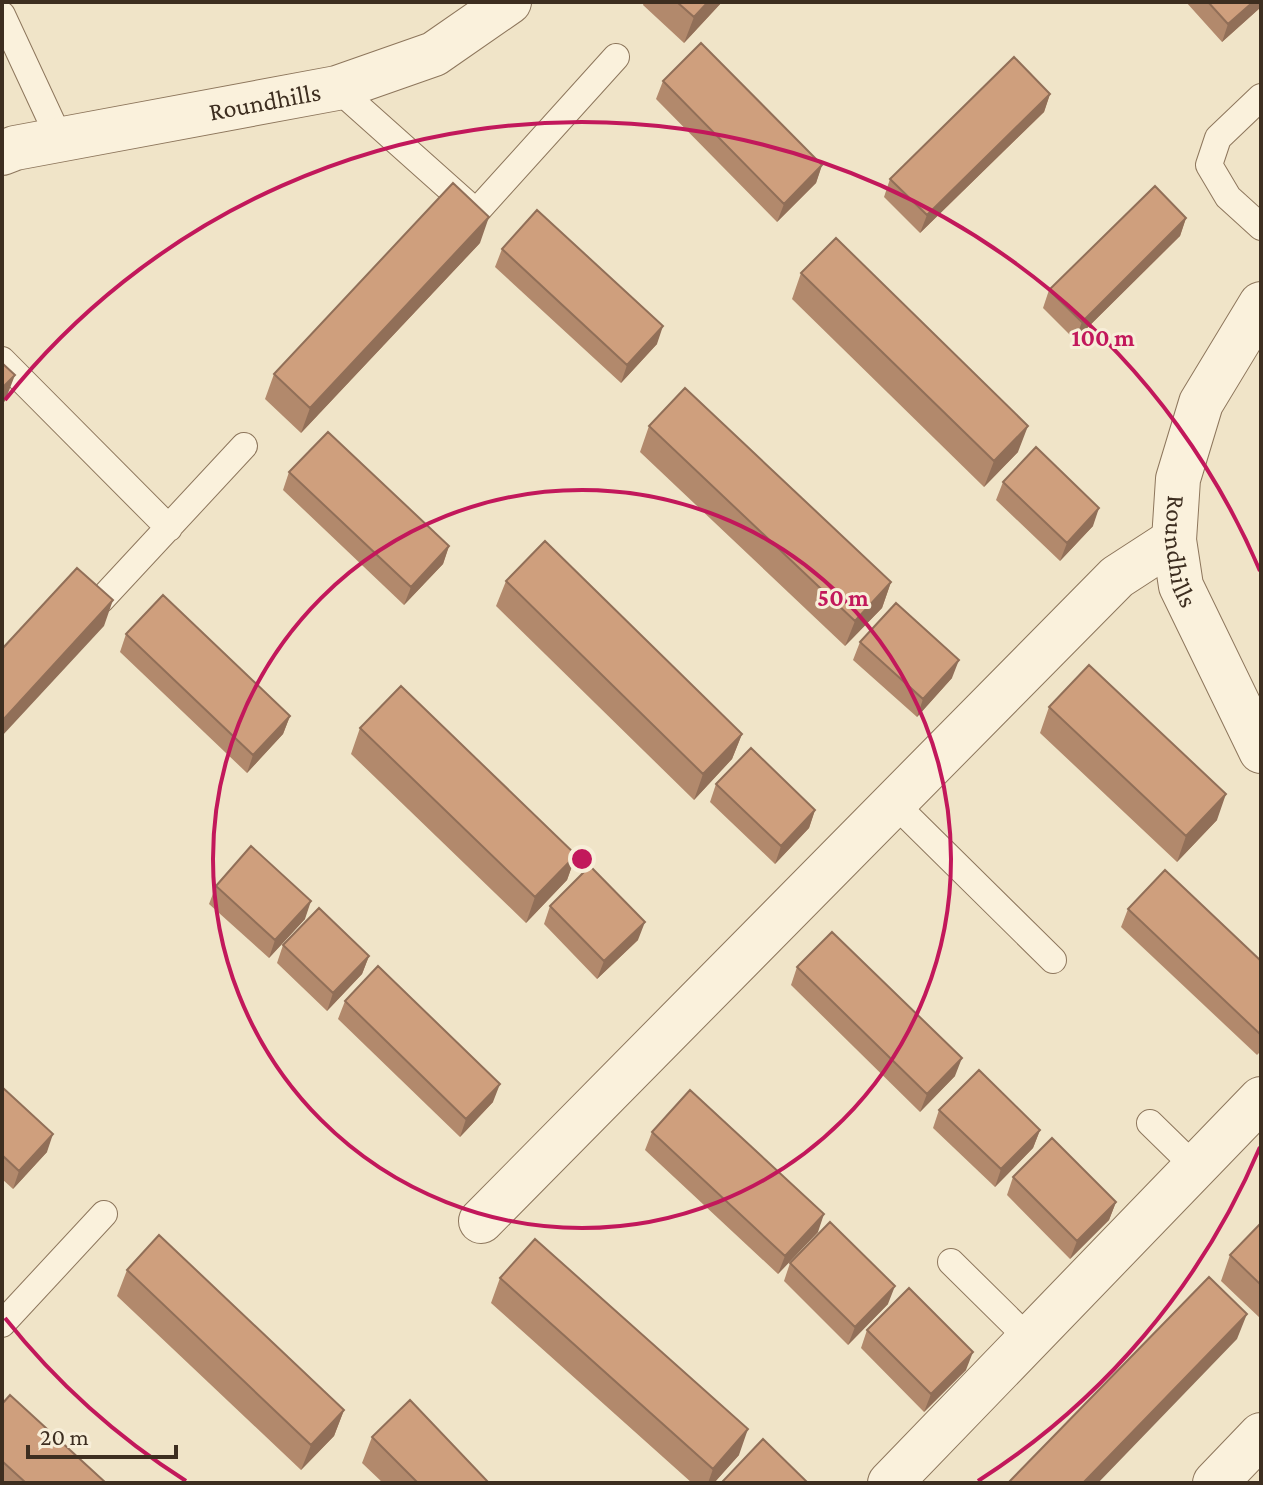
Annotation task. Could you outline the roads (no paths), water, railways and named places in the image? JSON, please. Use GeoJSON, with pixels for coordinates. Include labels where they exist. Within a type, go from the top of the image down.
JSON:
{"type":"FeatureCollection","features":[{"type":"Feature","properties":{"kind":"street","name":"Roundhills"},"geometry":{"type":"LineString","coordinates":[[2,153],[15,148],[61,142],[337,88],[434,54],[509,2]]}},
{"type":"Feature","properties":{"kind":"street","name":"Roundhills"},"geometry":{"type":"LineString","coordinates":[[1261,304],[1201,403],[1178,479],[1174,540],[1181,586],[1261,751]]}},
{"type":"Feature","properties":{"kind":"street"},"geometry":{"type":"LineString","coordinates":[[481,1221],[1117,577],[1174,540]]}},
{"type":"Feature","properties":{"kind":"street"},"geometry":{"type":"LineString","coordinates":[[890,1483],[1261,1099]]}},
{"type":"Feature","properties":{"kind":"street"},"geometry":{"type":"LineString","coordinates":[[1215,1483],[1261,1435]]}},
{"type":"Feature","properties":{"kind":"lane"},"geometry":{"type":"LineString","coordinates":[[2,15],[61,142]]}},
{"type":"Feature","properties":{"kind":"lane"},"geometry":{"type":"LineString","coordinates":[[337,88],[476,212],[616,57]]}},
{"type":"Feature","properties":{"kind":"lane"},"geometry":{"type":"LineString","coordinates":[[1261,97],[1218,138],[1209,165],[1228,197],[1261,227]]}},
{"type":"Feature","properties":{"kind":"lane"},"geometry":{"type":"LineString","coordinates":[[2,360],[169,528]]}},
{"type":"Feature","properties":{"kind":"lane"},"geometry":{"type":"LineString","coordinates":[[101,600],[244,446]]}},
{"type":"Feature","properties":{"kind":"lane"},"geometry":{"type":"LineString","coordinates":[[894,803],[1053,960]]}},
{"type":"Feature","properties":{"kind":"lane"},"geometry":{"type":"LineString","coordinates":[[1150,1123],[1195,1167]]}},
{"type":"Feature","properties":{"kind":"lane"},"geometry":{"type":"LineString","coordinates":[[2,1324],[104,1214]]}},
{"type":"Feature","properties":{"kind":"lane"},"geometry":{"type":"LineString","coordinates":[[951,1262],[1029,1339]]}}]}
